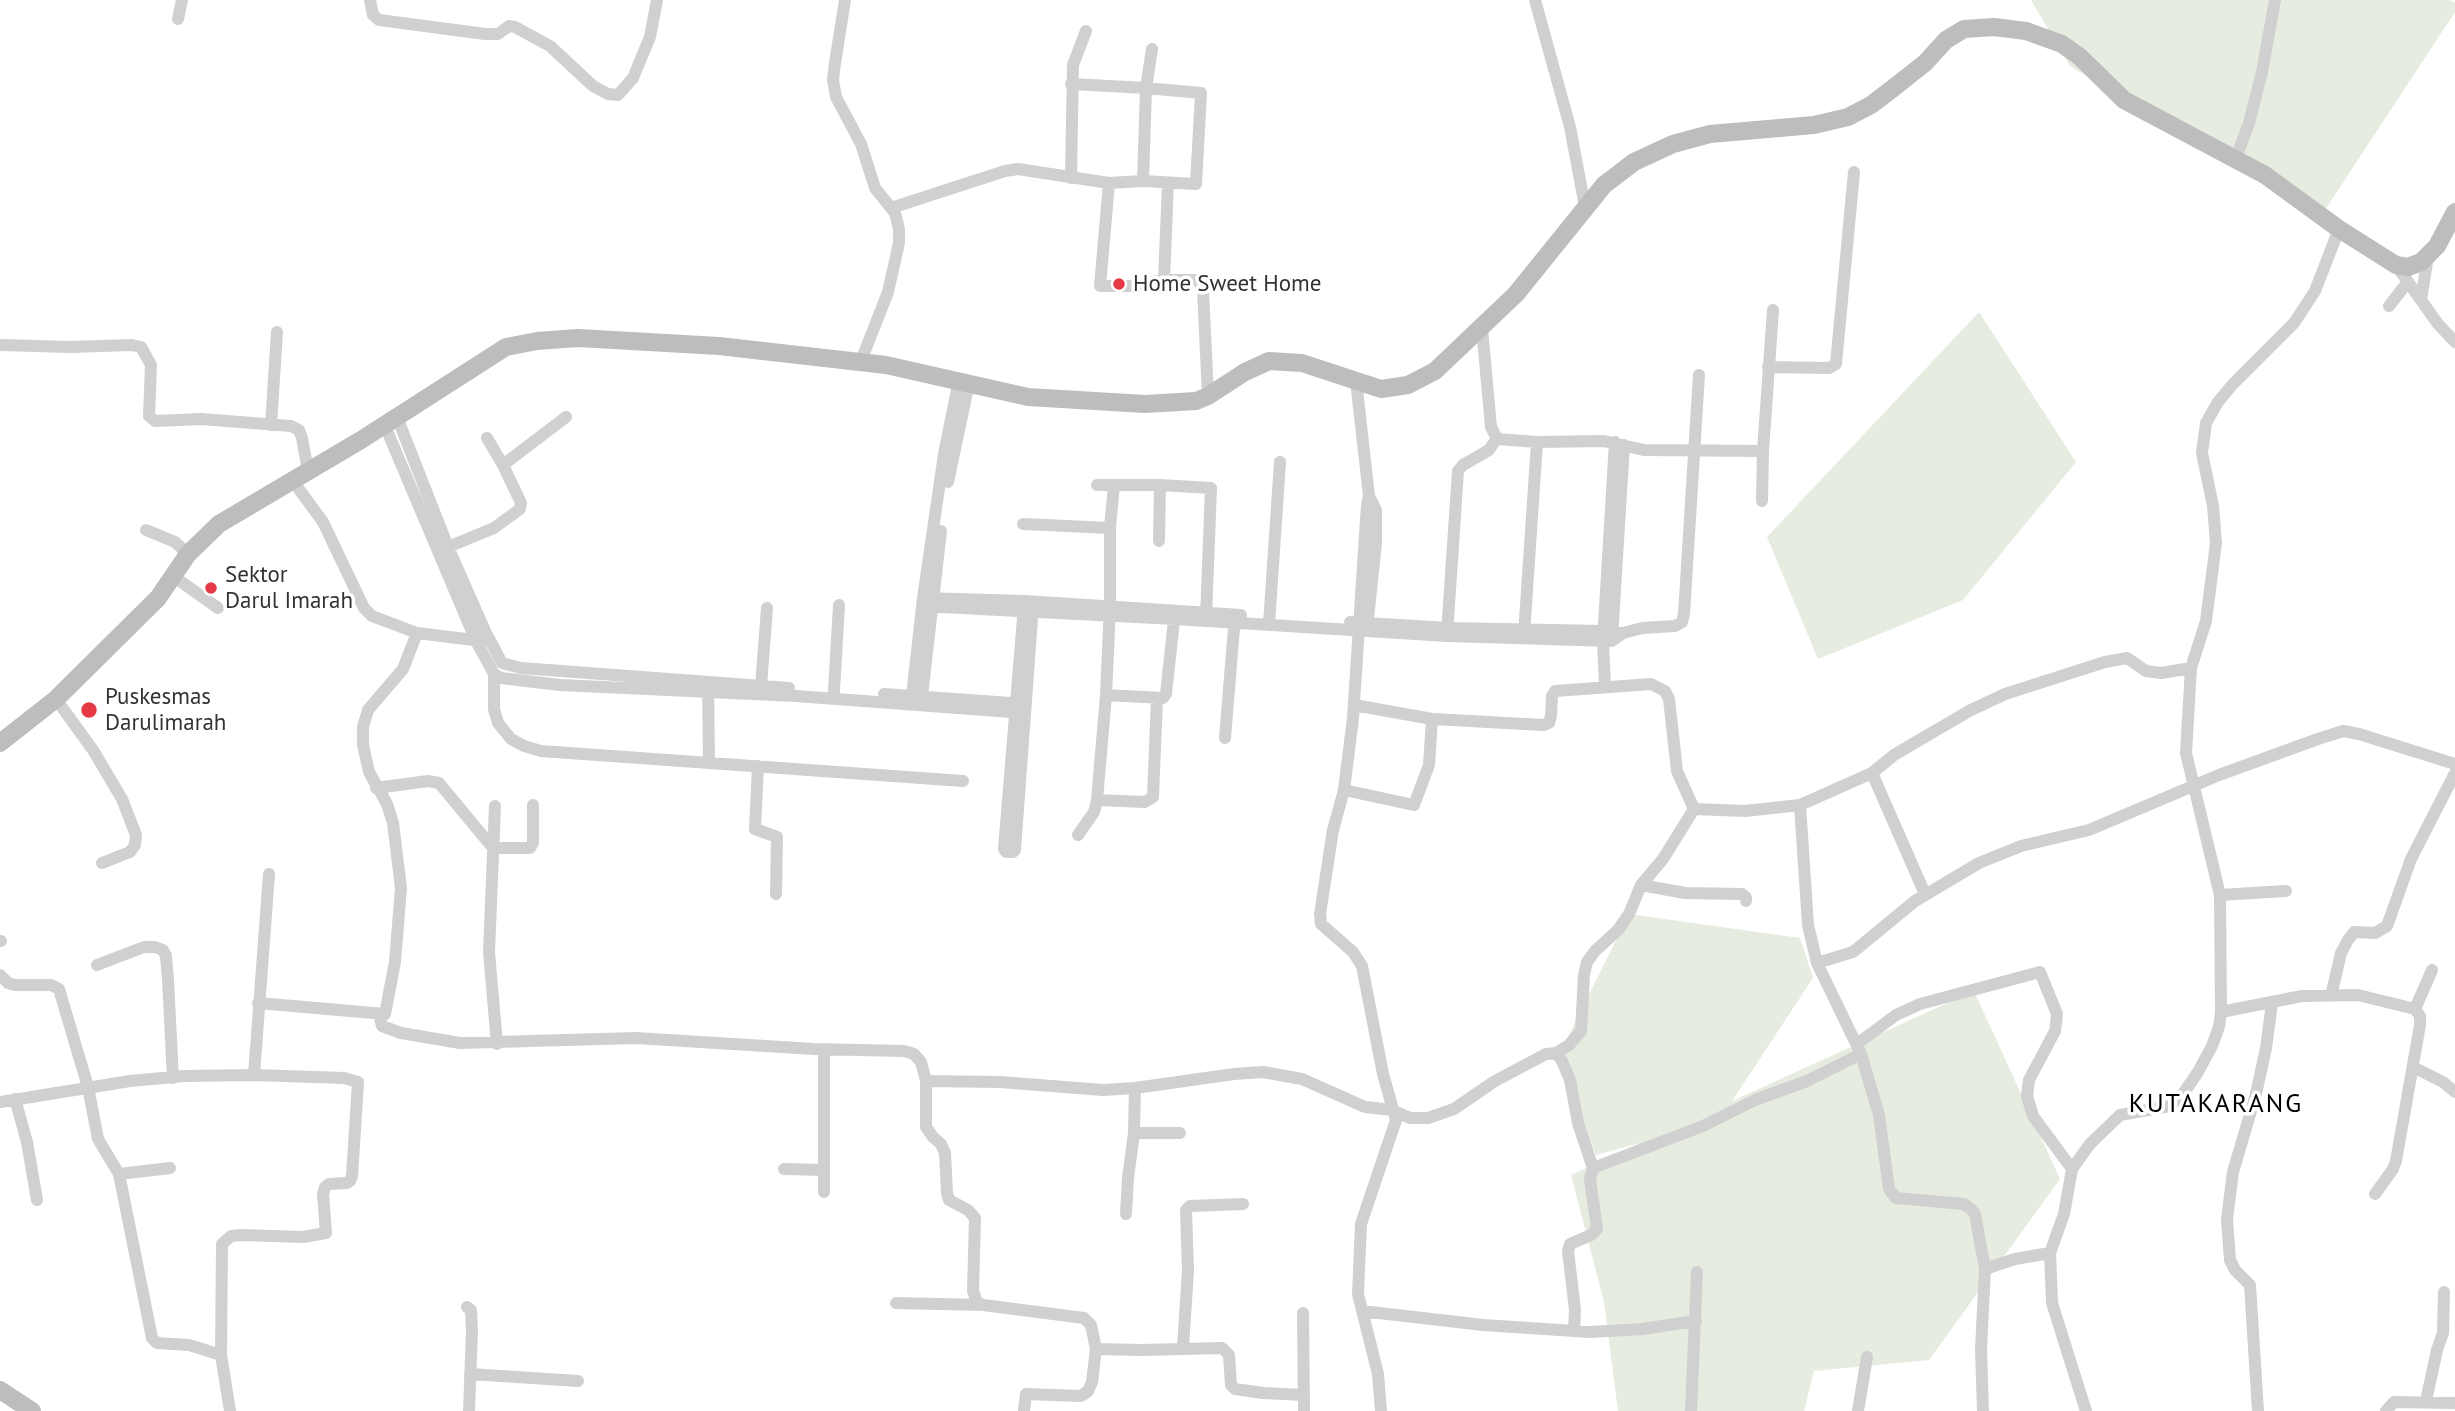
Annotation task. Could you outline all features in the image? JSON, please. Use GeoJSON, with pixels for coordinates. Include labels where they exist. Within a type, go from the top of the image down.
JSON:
{"type":"FeatureCollection","features":[{"type":"Feature","properties":{"kind":"main road"},"geometry":{"type":"LineString","coordinates":[[0,743],[57,699],[158,598],[188,554],[219,524],[391,422],[506,347],[537,341],[578,338],[661,341],[861,362],[1028,397],[1145,404],[1196,401],[1269,361],[1302,363],[1381,389],[1408,386],[1435,371],[1482,328],[1516,294],[1604,185],[1634,162],[1673,144],[1710,134],[1814,125],[1848,117],[1881,97],[1925,63],[1946,40],[1964,29],[1994,27],[2026,31],[2062,44],[2080,57],[2124,100],[2265,175],[2339,229],[2396,265],[2408,267],[2428,256],[2437,246],[2455,212]]}},
{"type":"Feature","properties":{"kind":"main road"},"geometry":{"type":"LineString","coordinates":[[0,1390],[32,1411]]}},
{"type":"Feature","properties":{"kind":"street"},"geometry":{"type":"LineString","coordinates":[[178,19],[182,0]]}},
{"type":"Feature","properties":{"kind":"street"},"geometry":{"type":"LineString","coordinates":[[370,0],[376,19],[391,23],[485,34],[498,34],[509,26],[515,26],[550,46],[593,86],[608,94],[618,95],[634,78],[650,37],[657,0]]}},
{"type":"Feature","properties":{"kind":"street"},"geometry":{"type":"LineString","coordinates":[[845,0],[833,79],[836,97],[861,145],[875,188],[895,213],[899,229],[899,243],[887,292],[861,362]]}},
{"type":"Feature","properties":{"kind":"street"},"geometry":{"type":"LineString","coordinates":[[1535,0],[1570,127],[1585,207]]}},
{"type":"Feature","properties":{"kind":"street"},"geometry":{"type":"LineString","coordinates":[[2236,158],[2249,124],[2262,72],[2274,0]]}},
{"type":"Feature","properties":{"kind":"street"},"geometry":{"type":"LineString","coordinates":[[1072,178],[1071,84],[1073,65],[1086,31]]}},
{"type":"Feature","properties":{"kind":"street"},"geometry":{"type":"LineString","coordinates":[[1143,181],[1146,88],[1152,50]]}},
{"type":"Feature","properties":{"kind":"street"},"geometry":{"type":"LineString","coordinates":[[891,208],[1018,169],[1109,183],[1143,181],[1196,184],[1201,93],[1071,84]]}},
{"type":"Feature","properties":{"kind":"street"},"geometry":{"type":"LineString","coordinates":[[1768,367],[1829,368],[1836,364],[1854,172]]}},
{"type":"Feature","properties":{"kind":"street"},"geometry":{"type":"LineString","coordinates":[[1109,183],[1100,286],[1132,286],[1164,280],[1198,279],[1203,290],[1208,396]]}},
{"type":"Feature","properties":{"kind":"street"},"geometry":{"type":"LineString","coordinates":[[1164,280],[1168,183]]}},
{"type":"Feature","properties":{"kind":"street"},"geometry":{"type":"LineString","coordinates":[[2086,1411],[2052,1303],[2050,1253],[2064,1214],[2072,1169],[2090,1144],[2120,1115],[2170,1106],[2183,1094],[2212,1046],[2221,1012],[2220,895],[2186,753],[2191,668],[2206,621],[2216,543],[2213,506],[2202,453],[2206,423],[2233,384],[2294,323],[2315,291],[2339,229]]}},
{"type":"Feature","properties":{"kind":"street"},"geometry":{"type":"LineString","coordinates":[[2421,300],[2428,256]]}},
{"type":"Feature","properties":{"kind":"street"},"geometry":{"type":"LineString","coordinates":[[2396,265],[2407,283],[2455,342]]}},
{"type":"Feature","properties":{"kind":"street"},"geometry":{"type":"LineString","coordinates":[[2389,306],[2407,283]]}},
{"type":"Feature","properties":{"kind":"street"},"geometry":{"type":"LineString","coordinates":[[1762,501],[1773,310]]}},
{"type":"Feature","properties":{"kind":"street"},"geometry":{"type":"LineString","coordinates":[[1482,328],[1491,427],[1497,438],[1507,441],[1619,444],[1644,450],[1763,451]]}},
{"type":"Feature","properties":{"kind":"street"},"geometry":{"type":"LineString","coordinates":[[271,425],[277,332]]}},
{"type":"Feature","properties":{"kind":"street"},"geometry":{"type":"LineString","coordinates":[[0,345],[141,347],[150,365],[149,416],[155,421],[201,419],[291,426],[299,430],[308,471]]}},
{"type":"Feature","properties":{"kind":"street"},"geometry":{"type":"LineString","coordinates":[[927,602],[1175,614],[1447,632],[1611,635],[1647,627],[1675,626],[1682,622],[1684,614],[1699,375]]}},
{"type":"Feature","properties":{"kind":"street"},"geometry":{"type":"LineString","coordinates":[[916,701],[939,513],[964,382]]}},
{"type":"Feature","properties":{"kind":"street"},"geometry":{"type":"LineString","coordinates":[[1356,382],[1369,496],[1363,627],[1344,790],[1334,830],[1320,914],[1321,924],[1353,952],[1362,966],[1395,1124],[1361,1224],[1359,1294],[1378,1374],[1381,1411]]}},
{"type":"Feature","properties":{"kind":"street"},"geometry":{"type":"LineString","coordinates":[[503,465],[566,417]]}},
{"type":"Feature","properties":{"kind":"street"},"geometry":{"type":"LineString","coordinates":[[391,422],[448,547],[494,674],[494,709],[498,723],[511,739],[524,746],[566,753],[963,781]]}},
{"type":"Feature","properties":{"kind":"street"},"geometry":{"type":"LineString","coordinates":[[391,422],[483,641],[499,660],[508,666],[708,687],[1020,709]]}},
{"type":"Feature","properties":{"kind":"street"},"geometry":{"type":"LineString","coordinates":[[448,547],[488,532],[520,509],[521,503],[487,438]]}},
{"type":"Feature","properties":{"kind":"street"},"geometry":{"type":"LineString","coordinates":[[1447,632],[1458,471],[1463,465],[1489,450],[1497,438]]}},
{"type":"Feature","properties":{"kind":"street"},"geometry":{"type":"LineString","coordinates":[[1524,634],[1537,442]]}},
{"type":"Feature","properties":{"kind":"street"},"geometry":{"type":"LineString","coordinates":[[1605,687],[1606,659],[1611,635],[1619,444]]}},
{"type":"Feature","properties":{"kind":"street"},"geometry":{"type":"LineString","coordinates":[[1269,620],[1280,462]]}},
{"type":"Feature","properties":{"kind":"street"},"geometry":{"type":"LineString","coordinates":[[293,481],[324,522],[364,608],[372,616],[417,633],[483,641]]}},
{"type":"Feature","properties":{"kind":"street"},"geometry":{"type":"LineString","coordinates":[[1097,485],[1211,488],[1206,616]]}},
{"type":"Feature","properties":{"kind":"street"},"geometry":{"type":"LineString","coordinates":[[1078,835],[1094,812],[1097,800],[1110,611],[1110,528],[1114,485]]}},
{"type":"Feature","properties":{"kind":"street"},"geometry":{"type":"LineString","coordinates":[[1159,541],[1160,485]]}},
{"type":"Feature","properties":{"kind":"street"},"geometry":{"type":"LineString","coordinates":[[1023,524],[1110,528]]}},
{"type":"Feature","properties":{"kind":"street"},"geometry":{"type":"LineString","coordinates":[[146,530],[175,542],[188,554]]}},
{"type":"Feature","properties":{"kind":"street"},"geometry":{"type":"LineString","coordinates":[[173,576],[218,608]]}},
{"type":"Feature","properties":{"kind":"street"},"geometry":{"type":"LineString","coordinates":[[834,691],[839,605]]}},
{"type":"Feature","properties":{"kind":"street"},"geometry":{"type":"LineString","coordinates":[[1020,709],[1015,849],[1013,852],[1006,852],[1004,849],[1020,709],[1028,607]]}},
{"type":"Feature","properties":{"kind":"street"},"geometry":{"type":"LineString","coordinates":[[761,686],[767,608]]}},
{"type":"Feature","properties":{"kind":"street"},"geometry":{"type":"LineString","coordinates":[[1105,695],[1163,698],[1166,694],[1175,614]]}},
{"type":"Feature","properties":{"kind":"street"},"geometry":{"type":"LineString","coordinates":[[1225,738],[1235,619]]}},
{"type":"Feature","properties":{"kind":"street"},"geometry":{"type":"LineString","coordinates":[[417,633],[403,669],[369,710],[363,727],[363,745],[369,772],[387,804],[393,822],[401,888],[395,962],[385,1014],[380,1018],[382,1026],[401,1033],[460,1044],[568,1038],[636,1038],[904,1051],[914,1054],[921,1062],[926,1081],[926,1127],[942,1144],[945,1153],[949,1200],[968,1209],[975,1218],[973,1291],[975,1300],[983,1305]]}},
{"type":"Feature","properties":{"kind":"street"},"geometry":{"type":"LineString","coordinates":[[1694,808],[1745,811],[1800,805],[1871,773],[1925,736],[2005,694],[2117,658],[2127,658],[2152,672],[2177,672],[2191,668]]}},
{"type":"Feature","properties":{"kind":"street"},"geometry":{"type":"LineString","coordinates":[[494,674],[501,678],[560,685],[761,686],[916,701]]}},
{"type":"Feature","properties":{"kind":"street"},"geometry":{"type":"LineString","coordinates":[[1354,705],[1432,719],[1544,725],[1549,723],[1555,691],[1651,684],[1665,691],[1672,711],[1677,771],[1694,808]]}},
{"type":"Feature","properties":{"kind":"street"},"geometry":{"type":"LineString","coordinates":[[708,687],[709,762]]}},
{"type":"Feature","properties":{"kind":"street"},"geometry":{"type":"LineString","coordinates":[[1097,800],[1145,802],[1153,797],[1157,698]]}},
{"type":"Feature","properties":{"kind":"street"},"geometry":{"type":"LineString","coordinates":[[57,699],[93,750],[116,789],[136,835],[135,845],[130,852],[102,863]]}},
{"type":"Feature","properties":{"kind":"street"},"geometry":{"type":"LineString","coordinates":[[1344,790],[1414,805],[1429,765],[1432,719]]}},
{"type":"Feature","properties":{"kind":"street"},"geometry":{"type":"LineString","coordinates":[[1817,963],[1853,952],[1925,894],[1979,863],[2021,846],[2089,830],[2219,775],[2343,731],[2455,764]]}},
{"type":"Feature","properties":{"kind":"street"},"geometry":{"type":"LineString","coordinates":[[758,766],[755,830],[777,837],[776,894]]}},
{"type":"Feature","properties":{"kind":"street"},"geometry":{"type":"LineString","coordinates":[[1871,773],[1925,894]]}},
{"type":"Feature","properties":{"kind":"street"},"geometry":{"type":"LineString","coordinates":[[2331,996],[2342,953],[2354,932],[2375,933],[2387,926],[2411,859],[2455,773]]}},
{"type":"Feature","properties":{"kind":"street"},"geometry":{"type":"LineString","coordinates":[[376,788],[428,781],[439,783],[493,848]]}},
{"type":"Feature","properties":{"kind":"street"},"geometry":{"type":"LineString","coordinates":[[493,848],[530,848],[533,843],[533,805]]}},
{"type":"Feature","properties":{"kind":"street"},"geometry":{"type":"LineString","coordinates":[[1800,805],[1808,925],[1817,963],[1859,1049],[1879,1115],[1887,1183],[1891,1194],[1896,1198],[1964,1205],[1975,1214],[1985,1269],[1981,1349],[1983,1411]]}},
{"type":"Feature","properties":{"kind":"street"},"geometry":{"type":"LineString","coordinates":[[495,806],[489,952],[497,1044]]}},
{"type":"Feature","properties":{"kind":"street"},"geometry":{"type":"LineString","coordinates":[[926,1081],[1027,1083],[1103,1090],[1263,1072],[1302,1079],[1365,1107],[1392,1110],[1410,1118],[1428,1118],[1454,1109],[1495,1081],[1546,1054],[1556,1053],[1569,1045],[1581,1031],[1587,962],[1618,930],[1629,914],[1641,885],[1663,859],[1694,808]]}},
{"type":"Feature","properties":{"kind":"street"},"geometry":{"type":"LineString","coordinates":[[254,1075],[270,874]]}},
{"type":"Feature","properties":{"kind":"street"},"geometry":{"type":"LineString","coordinates":[[1641,885],[1685,893],[1742,894],[1746,901]]}},
{"type":"Feature","properties":{"kind":"street"},"geometry":{"type":"LineString","coordinates":[[2220,895],[2286,891]]}},
{"type":"Feature","properties":{"kind":"street"},"geometry":{"type":"LineString","coordinates":[[97,965],[144,947],[163,950],[169,980],[173,1078]]}},
{"type":"Feature","properties":{"kind":"street"},"geometry":{"type":"LineString","coordinates":[[2415,1009],[2432,970]]}},
{"type":"Feature","properties":{"kind":"street"},"geometry":{"type":"LineString","coordinates":[[1594,1168],[1703,1126],[1755,1100],[1807,1081],[1859,1049],[1896,1015],[1920,1004],[2040,972],[2056,1014],[2056,1023],[2029,1080],[2027,1096],[2033,1116],[2072,1169]]}},
{"type":"Feature","properties":{"kind":"street"},"geometry":{"type":"LineString","coordinates":[[0,975],[8,983],[15,985],[51,985],[59,989],[88,1087],[98,1139],[119,1174],[152,1338],[157,1343],[189,1345],[220,1356]]}},
{"type":"Feature","properties":{"kind":"street"},"geometry":{"type":"LineString","coordinates":[[2221,1012],[2302,996],[2358,995],[2415,1009],[2420,1016],[2420,1025],[2396,1161],[2375,1194]]}},
{"type":"Feature","properties":{"kind":"street"},"geometry":{"type":"LineString","coordinates":[[258,1003],[385,1014]]}},
{"type":"Feature","properties":{"kind":"street"},"geometry":{"type":"LineString","coordinates":[[2259,1411],[2250,1285],[2235,1270],[2230,1260],[2227,1219],[2233,1172],[2256,1094],[2272,1003]]}},
{"type":"Feature","properties":{"kind":"street"},"geometry":{"type":"LineString","coordinates":[[824,1049],[824,1192]]}},
{"type":"Feature","properties":{"kind":"street"},"geometry":{"type":"LineString","coordinates":[[1556,1053],[1570,1080],[1578,1123],[1594,1168],[1590,1179],[1597,1229],[1591,1235],[1570,1244],[1568,1251],[1575,1310],[1574,1331]]}},
{"type":"Feature","properties":{"kind":"street"},"geometry":{"type":"LineString","coordinates":[[2413,1067],[2443,1082],[2455,1092]]}},
{"type":"Feature","properties":{"kind":"street"},"geometry":{"type":"LineString","coordinates":[[0,1102],[88,1087],[184,1076],[344,1078],[358,1082],[351,1181],[325,1187],[323,1194],[328,1231],[325,1234],[303,1237],[241,1235],[231,1236],[224,1241],[220,1356],[230,1411]]}},
{"type":"Feature","properties":{"kind":"street"},"geometry":{"type":"LineString","coordinates":[[1126,1214],[1134,1133],[1135,1087]]}},
{"type":"Feature","properties":{"kind":"street"},"geometry":{"type":"LineString","coordinates":[[15,1100],[27,1142],[37,1200]]}},
{"type":"Feature","properties":{"kind":"street"},"geometry":{"type":"LineString","coordinates":[[1134,1133],[1180,1133]]}},
{"type":"Feature","properties":{"kind":"street"},"geometry":{"type":"LineString","coordinates":[[119,1174],[170,1168]]}},
{"type":"Feature","properties":{"kind":"street"},"geometry":{"type":"LineString","coordinates":[[784,1169],[824,1170]]}},
{"type":"Feature","properties":{"kind":"street"},"geometry":{"type":"LineString","coordinates":[[1183,1347],[1188,1271],[1186,1210],[1190,1206],[1243,1205]]}},
{"type":"Feature","properties":{"kind":"street"},"geometry":{"type":"LineString","coordinates":[[1985,1269],[2015,1259],[2050,1253]]}},
{"type":"Feature","properties":{"kind":"street"},"geometry":{"type":"LineString","coordinates":[[1691,1411],[1697,1272]]}},
{"type":"Feature","properties":{"kind":"street"},"geometry":{"type":"LineString","coordinates":[[2426,1401],[2437,1350],[2449,1333],[2444,1292]]}},
{"type":"Feature","properties":{"kind":"street"},"geometry":{"type":"LineString","coordinates":[[896,1303],[983,1305],[1084,1318],[1091,1325],[1096,1349],[1092,1382],[1088,1391],[1081,1396],[1026,1394],[1024,1411]]}},
{"type":"Feature","properties":{"kind":"street"},"geometry":{"type":"LineString","coordinates":[[467,1307],[471,1310],[472,1330],[469,1411]]}},
{"type":"Feature","properties":{"kind":"street"},"geometry":{"type":"LineString","coordinates":[[1362,1311],[1483,1325],[1603,1332],[1696,1321]]}},
{"type":"Feature","properties":{"kind":"street"},"geometry":{"type":"LineString","coordinates":[[1303,1313],[1304,1411]]}},
{"type":"Feature","properties":{"kind":"street"},"geometry":{"type":"LineString","coordinates":[[1096,1349],[1222,1348],[1227,1351],[1231,1385],[1235,1389],[1263,1394],[1304,1395]]}},
{"type":"Feature","properties":{"kind":"street"},"geometry":{"type":"LineString","coordinates":[[1858,1411],[1867,1357]]}},
{"type":"Feature","properties":{"kind":"street"},"geometry":{"type":"LineString","coordinates":[[470,1374],[578,1381]]}},
{"type":"Feature","properties":{"kind":"street"},"geometry":{"type":"LineString","coordinates":[[2386,1411],[2394,1402],[2455,1403]]}},
{"type":"Feature","properties":{"kind":"shaded area"},"geometry":{"type":"Polygon","coordinates":[[[2031,0],[2449,0],[2455,3],[2455,12],[2321,216],[2070,66],[2031,0]]]}},
{"type":"Feature","properties":{"kind":"shaded area"},"geometry":{"type":"Polygon","coordinates":[[[1979,312],[2076,462],[1963,600],[1818,659],[1767,537],[1979,312]]]}},
{"type":"Feature","properties":{"kind":"shaded area"},"geometry":{"type":"Polygon","coordinates":[[[1629,914],[1800,938],[1813,978],[1732,1101],[1974,991],[2060,1179],[1929,1360],[1814,1371],[1804,1411],[1618,1411],[1604,1302],[1571,1175],[1640,1143],[1596,1155],[1559,1055],[1629,914]]]}},
{"type":"Feature","properties":{"kind":"place","name":"Home Sweet Home"},"geometry":{"type":"Point","coordinates":[1119,284]}},
{"type":"Feature","properties":{"kind":"place","name":"Sektor Darul Imarah"},"geometry":{"type":"Point","coordinates":[211,588]}},
{"type":"Feature","properties":{"kind":"place","name":"Puskesmas Darulimarah"},"geometry":{"type":"Point","coordinates":[89,710]}},
{"type":"Feature","properties":{"kind":"district","name":"KUTAKARANG"},"geometry":{"type":"Point","coordinates":[2216,1105]}}]}
